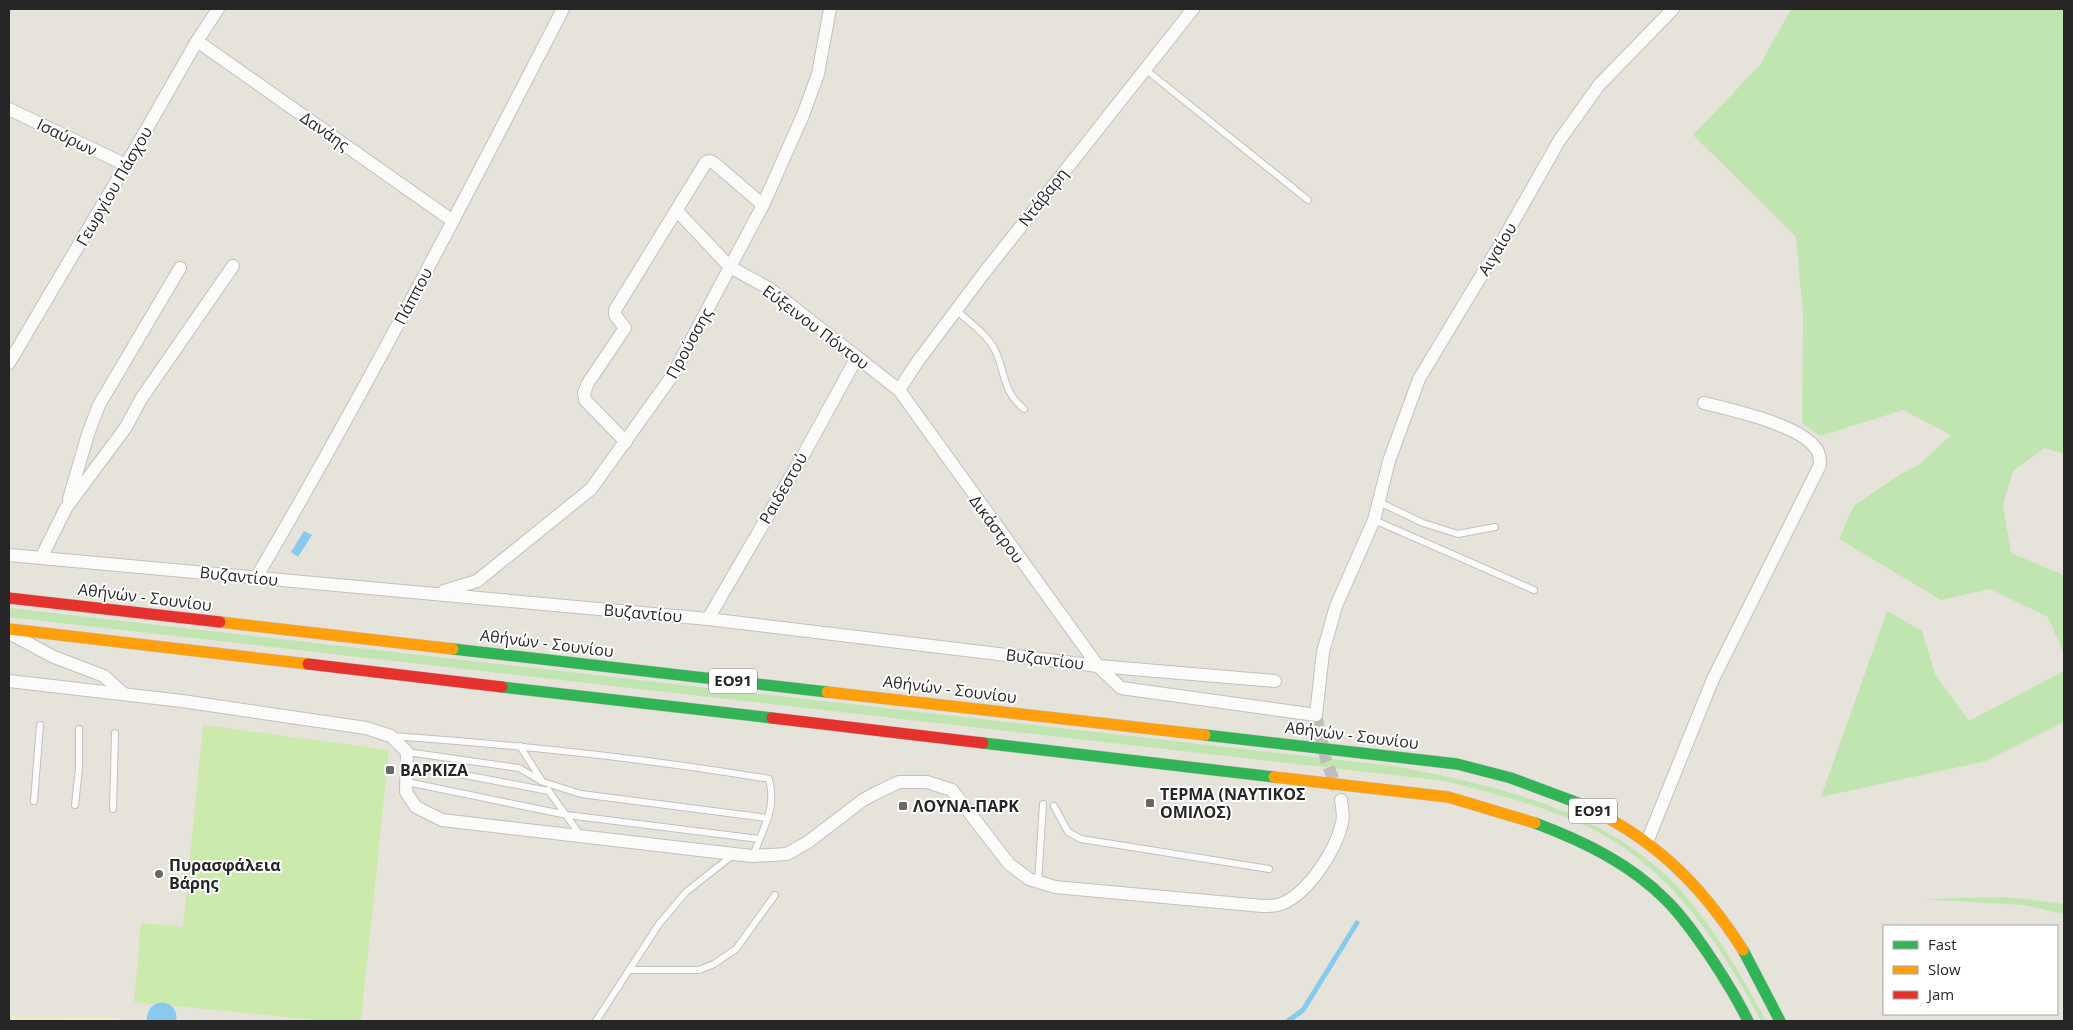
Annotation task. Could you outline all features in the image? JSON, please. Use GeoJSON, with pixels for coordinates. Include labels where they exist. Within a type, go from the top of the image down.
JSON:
{"type":"FeatureCollection","features":[{"type":"Feature","properties":{"kind":"main road","name":"Αθήνών - Σουνίου"},"geometry":{"type":"LineString","coordinates":[[9,598],[1457,764],[1514,779],[1562,796],[1606,817],[1647,842],[1676,866],[1706,898],[1742,949],[1764,985],[1780,1021]]}},
{"type":"Feature","properties":{"kind":"main road","name":"ΕΟ91"},"geometry":{"type":"LineString","coordinates":[[9,629],[1448,797],[1505,812],[1549,828],[1595,848],[1632,870],[1661,895],[1688,925],[1740,1004],[1748,1021]]}},
{"type":"Feature","properties":{"kind":"street","name":"Γεωργίου Πάσχου"},"geometry":{"type":"LineString","coordinates":[[11,354],[126,166],[197,41],[218,9]]}},
{"type":"Feature","properties":{"kind":"street","name":"Πάππου"},"geometry":{"type":"LineString","coordinates":[[256,578],[324,463],[563,9]]}},
{"type":"Feature","properties":{"kind":"street","name":"Προύσσης"},"geometry":{"type":"LineString","coordinates":[[437,593],[477,581],[591,489],[672,376],[763,204],[803,115],[818,74],[830,9]]}},
{"type":"Feature","properties":{"kind":"street","name":"Ντάβαρη"},"geometry":{"type":"LineString","coordinates":[[899,390],[918,360],[956,310],[1144,68],[1193,9]]}},
{"type":"Feature","properties":{"kind":"street","name":"Αιγαίου"},"geometry":{"type":"LineString","coordinates":[[1374,520],[1389,461],[1419,378],[1504,238],[1558,141],[1599,85],[1673,9]]}},
{"type":"Feature","properties":{"kind":"street","name":"Δανάης"},"geometry":{"type":"LineString","coordinates":[[197,41],[453,220]]}},
{"type":"Feature","properties":{"kind":"street","name":"Ισαύρων"},"geometry":{"type":"LineString","coordinates":[[9,109],[126,166]]}},
{"type":"Feature","properties":{"kind":"street"},"geometry":{"type":"LineString","coordinates":[[626,442],[585,400],[584,393],[588,383],[625,328],[615,315],[615,310],[706,162],[710,161],[763,204]]}},
{"type":"Feature","properties":{"kind":"street","name":"Εύξεινου Πόντου"},"geometry":{"type":"LineString","coordinates":[[677,211],[730,267],[770,289],[899,390]]}},
{"type":"Feature","properties":{"kind":"street"},"geometry":{"type":"LineString","coordinates":[[66,508],[126,428],[141,399],[233,266]]}},
{"type":"Feature","properties":{"kind":"street"},"geometry":{"type":"LineString","coordinates":[[41,558],[66,508],[88,434],[99,405],[180,268]]}},
{"type":"Feature","properties":{"kind":"street","name":"Ραιδεστού"},"geometry":{"type":"LineString","coordinates":[[708,619],[805,452],[857,357]]}},
{"type":"Feature","properties":{"kind":"street","name":"Δικάστρου"},"geometry":{"type":"LineString","coordinates":[[899,390],[1098,666],[1121,688],[1316,715],[1323,652],[1336,606],[1374,520]]}},
{"type":"Feature","properties":{"kind":"street"},"geometry":{"type":"LineString","coordinates":[[1647,842],[1713,679],[1820,465],[1818,450],[1792,430],[1747,414],[1704,403]]}},
{"type":"Feature","properties":{"kind":"street","name":"Βυζαντίου"},"geometry":{"type":"LineString","coordinates":[[9,555],[708,619],[1098,666],[1275,682]]}},
{"type":"Feature","properties":{"kind":"street"},"geometry":{"type":"LineString","coordinates":[[9,633],[54,657],[99,673],[124,694]]}},
{"type":"Feature","properties":{"kind":"street"},"geometry":{"type":"LineString","coordinates":[[9,681],[182,701],[366,728],[391,736],[407,752],[406,792],[416,807],[442,820],[752,856],[787,854],[808,842],[863,800],[876,793],[899,782],[927,782],[952,790],[1009,864],[1030,879],[1038,882],[1055,886],[1262,906],[1281,904],[1299,894],[1321,867],[1336,840],[1343,821],[1341,800]]}},
{"type":"Feature","properties":{"kind":"lane"},"geometry":{"type":"LineString","coordinates":[[1144,68],[1308,200]]}},
{"type":"Feature","properties":{"kind":"lane"},"geometry":{"type":"LineString","coordinates":[[956,310],[981,332],[994,349],[1013,400],[1024,409]]}},
{"type":"Feature","properties":{"kind":"lane"},"geometry":{"type":"LineString","coordinates":[[1378,502],[1423,523],[1458,534],[1495,527]]}},
{"type":"Feature","properties":{"kind":"lane"},"geometry":{"type":"LineString","coordinates":[[1374,520],[1534,590]]}},
{"type":"Feature","properties":{"kind":"lane"},"geometry":{"type":"LineString","coordinates":[[34,801],[40,725]]}},
{"type":"Feature","properties":{"kind":"lane"},"geometry":{"type":"LineString","coordinates":[[75,805],[79,768],[80,729]]}},
{"type":"Feature","properties":{"kind":"lane"},"geometry":{"type":"LineString","coordinates":[[114,809],[115,733]]}},
{"type":"Feature","properties":{"kind":"lane"},"geometry":{"type":"LineString","coordinates":[[391,736],[520,746],[714,769],[768,778],[772,793],[772,805],[752,856]]}},
{"type":"Feature","properties":{"kind":"lane"},"geometry":{"type":"LineString","coordinates":[[520,746],[581,836]]}},
{"type":"Feature","properties":{"kind":"lane"},"geometry":{"type":"LineString","coordinates":[[407,752],[519,768],[543,782],[581,794],[768,818]]}},
{"type":"Feature","properties":{"kind":"lane"},"geometry":{"type":"LineString","coordinates":[[406,767],[460,774],[549,791]]}},
{"type":"Feature","properties":{"kind":"lane"},"geometry":{"type":"LineString","coordinates":[[407,782],[567,815],[759,839]]}},
{"type":"Feature","properties":{"kind":"lane"},"geometry":{"type":"LineString","coordinates":[[1038,882],[1043,804]]}},
{"type":"Feature","properties":{"kind":"lane"},"geometry":{"type":"LineString","coordinates":[[1054,806],[1068,832],[1081,839],[1268,869]]}},
{"type":"Feature","properties":{"kind":"lane"},"geometry":{"type":"LineString","coordinates":[[596,1021],[659,924],[686,892],[734,854]]}},
{"type":"Feature","properties":{"kind":"lane"},"geometry":{"type":"LineString","coordinates":[[629,970],[698,970],[714,964],[736,949],[775,895]]}},
{"type":"Feature","properties":{"kind":"green space"},"geometry":{"type":"Polygon","coordinates":[[[1791,9],[2064,9],[2064,454],[2045,448],[2013,471],[2003,505],[2011,553],[2064,575],[2064,654],[2048,617],[1990,589],[1941,600],[1839,539],[1854,506],[1897,476],[1920,464],[1951,435],[1903,410],[1820,436],[1802,423],[1803,315],[1796,237],[1693,135],[1760,65],[1791,9]]]}},
{"type":"Feature","properties":{"kind":"green space"},"geometry":{"type":"Polygon","coordinates":[[[9,608],[1393,766],[1466,781],[1539,802],[1574,816],[1608,833],[1639,853],[1668,877],[1710,927],[1734,964],[1766,1021],[1761,1021],[1730,966],[1693,913],[1649,867],[1624,848],[1578,822],[1541,808],[1445,781],[9,617],[9,608]]]}},
{"type":"Feature","properties":{"kind":"green space"},"geometry":{"type":"Polygon","coordinates":[[[1887,611],[1922,631],[1935,674],[1969,721],[2064,671],[2064,722],[1986,761],[1821,797],[1887,611]]]}},
{"type":"Feature","properties":{"kind":"green space"},"geometry":{"type":"Polygon","coordinates":[[[203,725],[389,750],[361,1021],[326,1021],[134,1002],[141,923],[183,927],[203,725]]]}},
{"type":"Feature","properties":{"kind":"green space"},"geometry":{"type":"Polygon","coordinates":[[[2007,897],[2064,904],[2064,914],[2023,905],[1921,899],[2007,897]]]}},
{"type":"Feature","properties":{"kind":"sand"},"geometry":{"type":"Polygon","coordinates":[[[9,1016],[111,1018],[140,1021],[9,1021],[9,1016]]]}},
{"type":"Feature","properties":{"kind":"water"},"geometry":{"type":"Polygon","coordinates":[[[304,531],[312,535],[298,557],[291,552],[304,531]]]}},
{"type":"Feature","properties":{"kind":"waterway"},"geometry":{"type":"LineString","coordinates":[[1288,1021],[1303,1010],[1357,923]]}},
{"type":"Feature","properties":{"kind":"waterway"},"geometry":{"type":"LineString","coordinates":[[161,1021],[162,1017]]}},
{"type":"Feature","properties":{"kind":"tunnel"},"geometry":{"type":"LineString","coordinates":[[1316,715],[1326,760],[1337,789]]}},
{"type":"Feature","properties":{"kind":"traffic: fast"},"geometry":{"type":"LineString","coordinates":[[453,649],[827,692]]}},
{"type":"Feature","properties":{"kind":"traffic: fast"},"geometry":{"type":"LineString","coordinates":[[502,687],[772,718]]}},
{"type":"Feature","properties":{"kind":"traffic: fast"},"geometry":{"type":"LineString","coordinates":[[1205,735],[1457,764],[1511,778],[1578,803]]}},
{"type":"Feature","properties":{"kind":"traffic: fast"},"geometry":{"type":"LineString","coordinates":[[983,743],[1274,777]]}},
{"type":"Feature","properties":{"kind":"traffic: fast"},"geometry":{"type":"LineString","coordinates":[[1535,823],[1606,855],[1653,888],[1684,920],[1725,979],[1748,1021]]}},
{"type":"Feature","properties":{"kind":"traffic: fast"},"geometry":{"type":"LineString","coordinates":[[1743,950],[1780,1021]]}},
{"type":"Feature","properties":{"kind":"traffic: slow"},"geometry":{"type":"LineString","coordinates":[[220,622],[453,649]]}},
{"type":"Feature","properties":{"kind":"traffic: slow"},"geometry":{"type":"LineString","coordinates":[[9,629],[308,664]]}},
{"type":"Feature","properties":{"kind":"traffic: slow"},"geometry":{"type":"LineString","coordinates":[[827,692],[1205,735]]}},
{"type":"Feature","properties":{"kind":"traffic: slow"},"geometry":{"type":"LineString","coordinates":[[1274,777],[1448,797],[1535,823]]}},
{"type":"Feature","properties":{"kind":"traffic: slow"},"geometry":{"type":"LineString","coordinates":[[1578,803],[1629,830],[1672,864],[1709,903],[1743,950]]}},
{"type":"Feature","properties":{"kind":"traffic: jam"},"geometry":{"type":"LineString","coordinates":[[9,598],[220,622]]}},
{"type":"Feature","properties":{"kind":"traffic: jam"},"geometry":{"type":"LineString","coordinates":[[308,664],[502,687]]}},
{"type":"Feature","properties":{"kind":"traffic: jam"},"geometry":{"type":"LineString","coordinates":[[772,718],[983,743]]}},
{"type":"Feature","properties":{"kind":"place","name":"ΒΑΡΚΙΖΑ"},"geometry":{"type":"Point","coordinates":[390,770]}},
{"type":"Feature","properties":{"kind":"place","name":"ΤΕΡΜΑ (ΝΑΥΤΙΚΟΣ ΟΜΙΛΟΣ)"},"geometry":{"type":"Point","coordinates":[1150,803]}},
{"type":"Feature","properties":{"kind":"place","name":"ΛΟΥΝΑ-ΠΑΡΚ"},"geometry":{"type":"Point","coordinates":[903,806]}},
{"type":"Feature","properties":{"kind":"place","name":"Πυρασφάλεια Βάρης"},"geometry":{"type":"Point","coordinates":[159,874]}}]}
